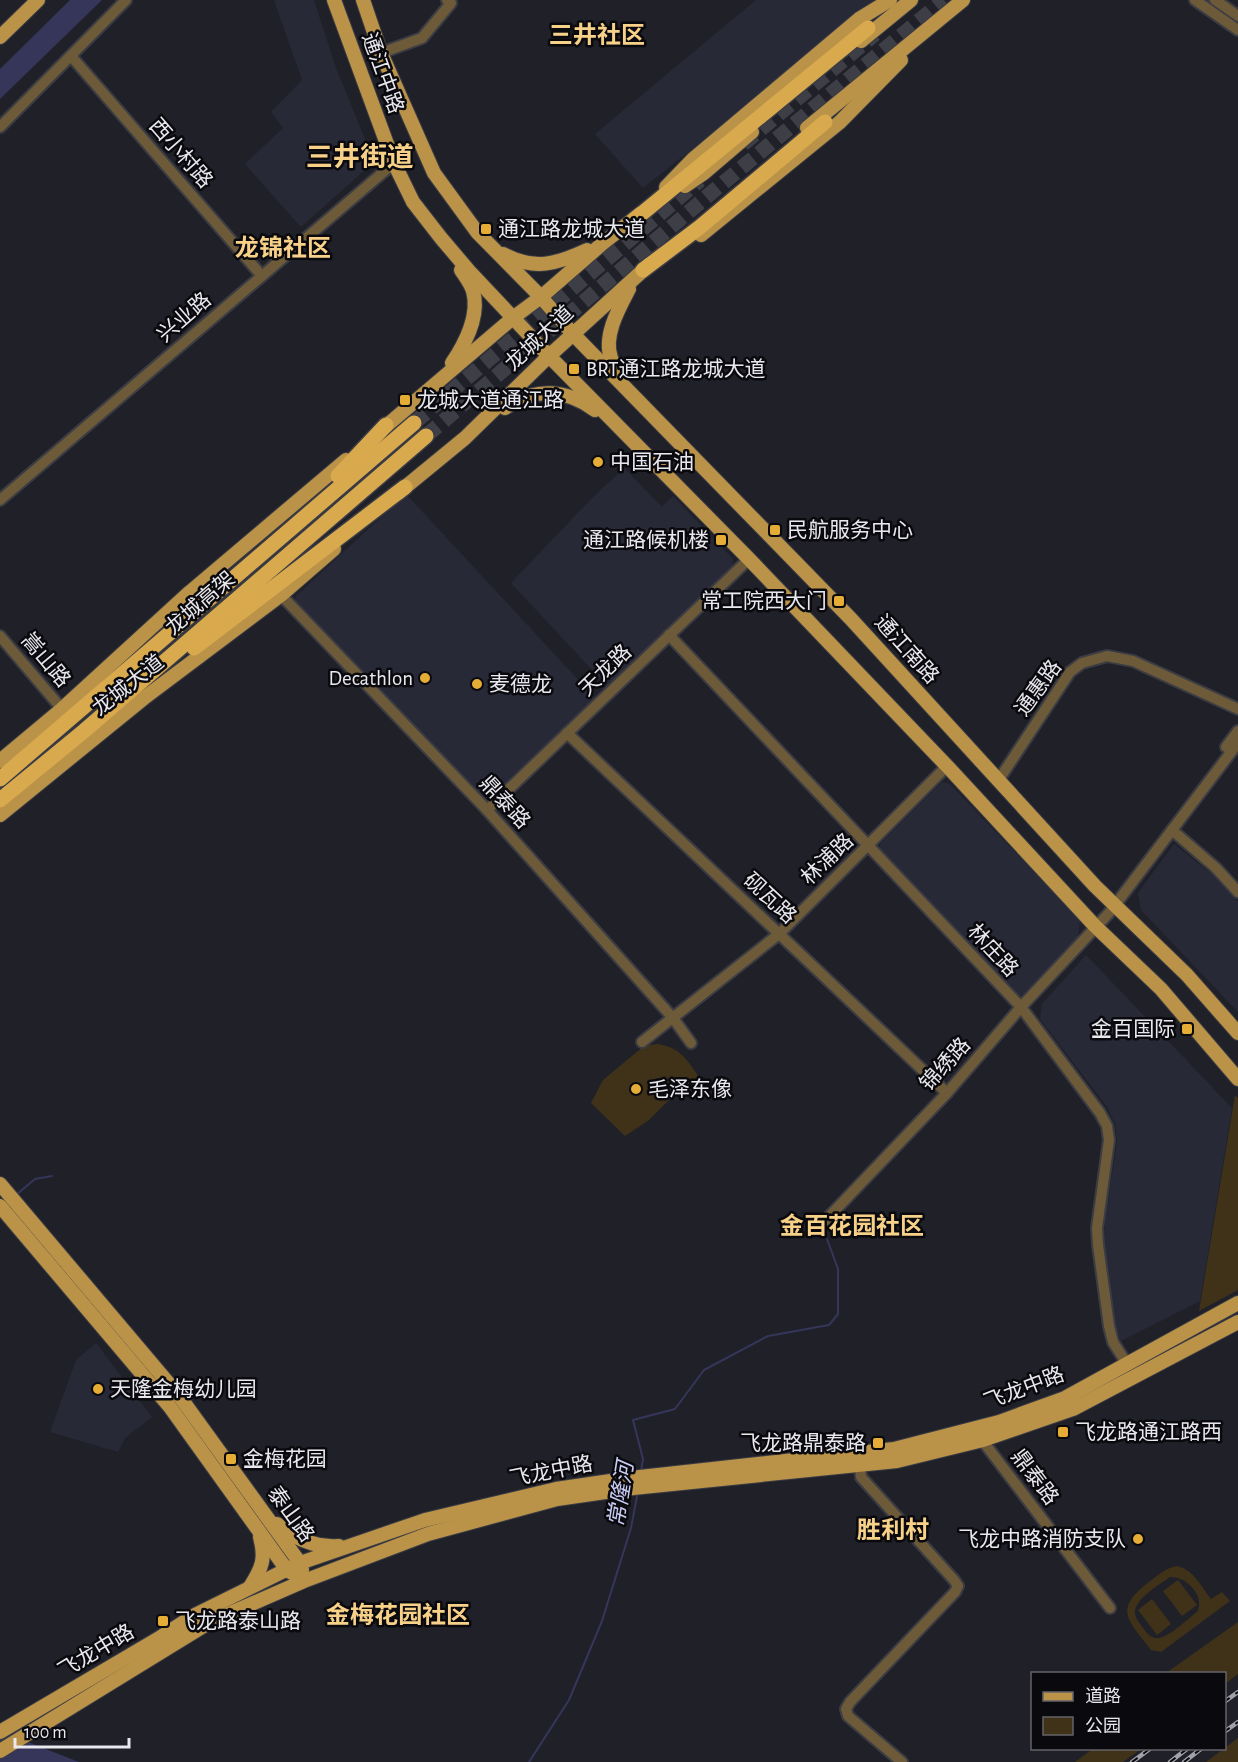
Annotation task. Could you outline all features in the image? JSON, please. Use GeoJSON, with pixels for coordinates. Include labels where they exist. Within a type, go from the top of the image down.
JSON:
{"type":"FeatureCollection","features":[{"type":"Feature","properties":{"kind":"highway"},"geometry":{"type":"LineString","coordinates":[[634,220],[868,28]]}},
{"type":"Feature","properties":{"kind":"highway"},"geometry":{"type":"LineString","coordinates":[[638,275],[700,227],[825,122]]}},
{"type":"Feature","properties":{"kind":"highway","name":"龙城高架"},"geometry":{"type":"LineString","coordinates":[[0,779],[67,714],[414,423]]}},
{"type":"Feature","properties":{"kind":"highway"},"geometry":{"type":"LineString","coordinates":[[67,714],[347,468],[386,425]]}},
{"type":"Feature","properties":{"kind":"highway","name":"龙城高架"},"geometry":{"type":"LineString","coordinates":[[0,800],[84,731],[426,436]]}},
{"type":"Feature","properties":{"kind":"highway"},"geometry":{"type":"LineString","coordinates":[[84,731],[405,487]]}},
{"type":"Feature","properties":{"kind":"main road"},"geometry":{"type":"LineString","coordinates":[[0,28],[28,0]]}},
{"type":"Feature","properties":{"kind":"main road"},"geometry":{"type":"LineString","coordinates":[[0,37],[38,0]]}},
{"type":"Feature","properties":{"kind":"main road","name":"通江中路"},"geometry":{"type":"LineString","coordinates":[[334,0],[394,163],[413,202],[469,271],[549,356]]}},
{"type":"Feature","properties":{"kind":"main road","name":"通江中路"},"geometry":{"type":"LineString","coordinates":[[363,0],[381,53],[434,173],[477,232],[541,297]]}},
{"type":"Feature","properties":{"kind":"main road"},"geometry":{"type":"LineString","coordinates":[[634,220],[693,159],[859,19],[890,0]]}},
{"type":"Feature","properties":{"kind":"main road"},"geometry":{"type":"LineString","coordinates":[[487,243],[518,261],[547,264],[560,262],[603,243],[704,172],[910,0]]}},
{"type":"Feature","properties":{"kind":"main road","name":"龙城大道"},"geometry":{"type":"LineString","coordinates":[[0,815],[144,698],[281,595],[465,438],[549,356],[638,275],[847,94],[963,0]]}},
{"type":"Feature","properties":{"kind":"main road"},"geometry":{"type":"LineString","coordinates":[[441,238],[473,291],[468,338],[442,376]]}},
{"type":"Feature","properties":{"kind":"main road","name":"龙城大道"},"geometry":{"type":"LineString","coordinates":[[386,425],[603,243]]}},
{"type":"Feature","properties":{"kind":"main road"},"geometry":{"type":"LineString","coordinates":[[638,275],[612,325],[610,356],[622,378],[643,405]]}},
{"type":"Feature","properties":{"kind":"main road","name":"通江南路"},"geometry":{"type":"LineString","coordinates":[[541,297],[573,334],[851,619],[998,781],[1113,903],[1187,975],[1238,1033]]}},
{"type":"Feature","properties":{"kind":"main road"},"geometry":{"type":"LineString","coordinates":[[549,356],[750,560],[947,766],[1095,926],[1161,989],[1238,1079]]}},
{"type":"Feature","properties":{"kind":"main road"},"geometry":{"type":"LineString","coordinates":[[465,438],[520,398],[537,393],[554,393],[590,406],[624,432]]}},
{"type":"Feature","properties":{"kind":"main road","name":"龙城大道"},"geometry":{"type":"LineString","coordinates":[[0,761],[67,714]]}},
{"type":"Feature","properties":{"kind":"main road","name":"泰山路"},"geometry":{"type":"LineString","coordinates":[[6,1200],[180,1397],[300,1563],[304,1581]]}},
{"type":"Feature","properties":{"kind":"main road","name":"泰山路"},"geometry":{"type":"LineString","coordinates":[[6,1200],[170,1407],[287,1570],[304,1581]]}},
{"type":"Feature","properties":{"kind":"main road","name":"飞龙中路"},"geometry":{"type":"LineString","coordinates":[[0,1751],[210,1622],[304,1581],[428,1534],[557,1499],[639,1482],[894,1449],[999,1422],[1065,1398],[1238,1303]]}},
{"type":"Feature","properties":{"kind":"main road","name":"飞龙中路"},"geometry":{"type":"LineString","coordinates":[[4,1729],[195,1615],[250,1587],[300,1563],[425,1520],[556,1489],[897,1461],[983,1440],[1073,1409],[1238,1322]]}},
{"type":"Feature","properties":{"kind":"main road"},"geometry":{"type":"LineString","coordinates":[[266,1515],[304,1541],[327,1547],[356,1544]]}},
{"type":"Feature","properties":{"kind":"main road"},"geometry":{"type":"LineString","coordinates":[[250,1587],[261,1570],[264,1552],[257,1529]]}},
{"type":"Feature","properties":{"kind":"street"},"geometry":{"type":"LineString","coordinates":[[0,127],[126,0]]}},
{"type":"Feature","properties":{"kind":"street"},"geometry":{"type":"LineString","coordinates":[[381,53],[422,38],[451,3],[447,0]]}},
{"type":"Feature","properties":{"kind":"street"},"geometry":{"type":"LineString","coordinates":[[1195,0],[1238,30]]}},
{"type":"Feature","properties":{"kind":"street"},"geometry":{"type":"LineString","coordinates":[[1215,0],[1238,16]]}},
{"type":"Feature","properties":{"kind":"street","name":"西小村路"},"geometry":{"type":"LineString","coordinates":[[71,56],[262,276]]}},
{"type":"Feature","properties":{"kind":"street","name":"兴业路"},"geometry":{"type":"LineString","coordinates":[[0,500],[394,163]]}},
{"type":"Feature","properties":{"kind":"street","name":"天龙路"},"geometry":{"type":"LineString","coordinates":[[487,810],[750,560]]}},
{"type":"Feature","properties":{"kind":"street","name":"鼎泰路"},"geometry":{"type":"LineString","coordinates":[[281,595],[487,810],[673,1018],[691,1043]]}},
{"type":"Feature","properties":{"kind":"street","name":"嵩山路"},"geometry":{"type":"LineString","coordinates":[[0,636],[67,714]]}},
{"type":"Feature","properties":{"kind":"street","name":"林庄路"},"geometry":{"type":"LineString","coordinates":[[669,636],[1021,1007],[1100,1113],[1107,1126],[1109,1140],[1097,1228],[1098,1245],[1109,1326],[1113,1342],[1127,1364]]}},
{"type":"Feature","properties":{"kind":"street","name":"通惠路"},"geometry":{"type":"LineString","coordinates":[[998,781],[1070,672],[1082,663],[1107,656],[1133,661],[1238,709]]}},
{"type":"Feature","properties":{"kind":"street","name":"锦绣路"},"geometry":{"type":"LineString","coordinates":[[1113,903],[1238,731]]}},
{"type":"Feature","properties":{"kind":"street","name":"砚瓦路"},"geometry":{"type":"LineString","coordinates":[[567,733],[947,1092]]}},
{"type":"Feature","properties":{"kind":"street","name":"锦绣路"},"geometry":{"type":"LineString","coordinates":[[821,1225],[947,1092],[1095,926],[1238,743]]}},
{"type":"Feature","properties":{"kind":"street","name":"林浦路"},"geometry":{"type":"LineString","coordinates":[[642,1042],[779,934],[947,766]]}},
{"type":"Feature","properties":{"kind":"street"},"geometry":{"type":"LineString","coordinates":[[1172,830],[1216,868],[1238,892]]}},
{"type":"Feature","properties":{"kind":"street","name":"鼎泰路"},"geometry":{"type":"LineString","coordinates":[[973,1428],[1110,1608]]}},
{"type":"Feature","properties":{"kind":"street"},"geometry":{"type":"LineString","coordinates":[[860,1465],[861,1477],[958,1586],[955,1592],[850,1701],[846,1709],[848,1716],[902,1762]]}},
{"type":"Feature","properties":{"kind":"shaded area"},"geometry":{"type":"Polygon","coordinates":[[[274,0],[314,0],[336,68],[370,151],[366,169],[301,227],[245,164],[283,128],[271,112],[302,80],[274,0]]]}},
{"type":"Feature","properties":{"kind":"shaded area"},"geometry":{"type":"Polygon","coordinates":[[[756,0],[880,0],[643,188],[595,134],[756,0]]]}},
{"type":"Feature","properties":{"kind":"shaded area"},"geometry":{"type":"Polygon","coordinates":[[[624,468],[662,507],[673,496],[733,559],[732,569],[608,687],[511,583],[591,499],[624,468]]]}},
{"type":"Feature","properties":{"kind":"shaded area","name":"麦德龙"},"geometry":{"type":"Polygon","coordinates":[[[406,494],[596,699],[497,790],[486,794],[472,791],[294,602],[296,596],[406,494]]]}},
{"type":"Feature","properties":{"kind":"shaded area"},"geometry":{"type":"Polygon","coordinates":[[[942,782],[950,784],[1080,920],[1078,937],[1022,995],[1016,995],[880,850],[880,844],[942,782]]]}},
{"type":"Feature","properties":{"kind":"shaded area"},"geometry":{"type":"Polygon","coordinates":[[[1174,844],[1213,875],[1238,902],[1238,1012],[1141,910],[1138,893],[1174,844]]]}},
{"type":"Feature","properties":{"kind":"shaded area"},"geometry":{"type":"Polygon","coordinates":[[[1086,955],[1232,1108],[1200,1301],[1121,1341],[1112,1315],[1104,1243],[1105,1218],[1117,1142],[1115,1124],[1107,1107],[1040,1019],[1042,1004],[1086,955]]]}},
{"type":"Feature","properties":{"kind":"shaded area","name":"天隆金梅幼儿园"},"geometry":{"type":"Polygon","coordinates":[[[96,1343],[152,1417],[125,1438],[118,1452],[50,1432],[76,1360],[96,1343]]]}},
{"type":"Feature","properties":{"kind":"green space"},"geometry":{"type":"Polygon","coordinates":[[[658,1044],[680,1053],[704,1084],[673,1096],[649,1120],[625,1136],[591,1103],[603,1080],[644,1046],[658,1044]]]}},
{"type":"Feature","properties":{"kind":"green space"},"geometry":{"type":"Polygon","coordinates":[[[1235,1095],[1238,1098],[1238,1290],[1199,1311],[1235,1095]]]}},
{"type":"Feature","properties":{"kind":"green space"},"geometry":{"type":"Polygon","coordinates":[[[1177,1566],[1193,1575],[1211,1599],[1222,1592],[1230,1601],[1161,1652],[1151,1650],[1131,1623],[1128,1608],[1138,1592],[1159,1574],[1177,1566]],[[1170,1577],[1146,1594],[1137,1606],[1135,1611],[1137,1618],[1152,1637],[1163,1637],[1197,1612],[1199,1600],[1197,1594],[1188,1583],[1170,1577]]]}},
{"type":"Feature","properties":{"kind":"green space"},"geometry":{"type":"Polygon","coordinates":[[[1178,1580],[1197,1605],[1182,1616],[1163,1591],[1178,1580]]]}},
{"type":"Feature","properties":{"kind":"green space"},"geometry":{"type":"Polygon","coordinates":[[[1152,1599],[1171,1624],[1157,1635],[1138,1610],[1152,1599]]]}},
{"type":"Feature","properties":{"kind":"green space"},"geometry":{"type":"Polygon","coordinates":[[[1238,1622],[1238,1674],[1226,1683],[1226,1672],[1167,1672],[1238,1622]]]}},
{"type":"Feature","properties":{"kind":"green space"},"geometry":{"type":"Polygon","coordinates":[[[1238,1738],[1238,1762],[1206,1762],[1222,1750],[1226,1750],[1226,1747],[1238,1738]]]}},
{"type":"Feature","properties":{"kind":"green space"},"geometry":{"type":"Polygon","coordinates":[[[1091,1750],[1140,1750],[1123,1762],[1075,1762],[1091,1750]]]}},
{"type":"Feature","properties":{"kind":"water"},"geometry":{"type":"Polygon","coordinates":[[[70,0],[102,0],[0,99],[0,69],[70,0]]]}},
{"type":"Feature","properties":{"kind":"water"},"geometry":{"type":"Polygon","coordinates":[[[0,1731],[79,1762],[0,1762],[0,1731]]]}},
{"type":"Feature","properties":{"kind":"waterway","name":"常隆河"},"geometry":{"type":"LineString","coordinates":[[16,1195],[35,1179],[52,1176]]}},
{"type":"Feature","properties":{"kind":"waterway","name":"常隆河"},"geometry":{"type":"LineString","coordinates":[[641,1471],[643,1459],[633,1420],[675,1409],[704,1370],[768,1336],[829,1325],[838,1314],[838,1269],[827,1239]]}},
{"type":"Feature","properties":{"kind":"waterway","name":"常隆河"},"geometry":{"type":"LineString","coordinates":[[529,1762],[569,1700],[602,1621],[631,1528],[638,1491]]}},
{"type":"Feature","properties":{"kind":"tunnel"},"geometry":{"type":"LineString","coordinates":[[426,436],[711,193],[944,0]]}},
{"type":"Feature","properties":{"kind":"tunnel"},"geometry":{"type":"LineString","coordinates":[[743,144],[875,34]]}},
{"type":"Feature","properties":{"kind":"tunnel"},"geometry":{"type":"LineString","coordinates":[[414,423],[700,180]]}},
{"type":"Feature","properties":{"kind":"railway"},"geometry":{"type":"LineString","coordinates":[[1226,1701],[1238,1692]]}},
{"type":"Feature","properties":{"kind":"railway"},"geometry":{"type":"LineString","coordinates":[[1226,1731],[1238,1722]]}},
{"type":"Feature","properties":{"kind":"railway"},"geometry":{"type":"LineString","coordinates":[[1132,1762],[1148,1750]]}},
{"type":"Feature","properties":{"kind":"railway"},"geometry":{"type":"LineString","coordinates":[[1170,1762],[1185,1750]]}},
{"type":"Feature","properties":{"kind":"railway"},"geometry":{"type":"LineString","coordinates":[[1184,1762],[1199,1750]]}},
{"type":"Feature","properties":{"kind":"place","name":"通江路龙城大道"},"geometry":{"type":"Point","coordinates":[486,229]}},
{"type":"Feature","properties":{"kind":"place","name":"BRT通江路龙城大道"},"geometry":{"type":"Point","coordinates":[574,369]}},
{"type":"Feature","properties":{"kind":"place","name":"龙城大道通江路"},"geometry":{"type":"Point","coordinates":[405,400]}},
{"type":"Feature","properties":{"kind":"place","name":"中国石油"},"geometry":{"type":"Point","coordinates":[598,462]}},
{"type":"Feature","properties":{"kind":"place","name":"民航服务中心"},"geometry":{"type":"Point","coordinates":[775,530]}},
{"type":"Feature","properties":{"kind":"place","name":"通江路候机楼"},"geometry":{"type":"Point","coordinates":[721,540]}},
{"type":"Feature","properties":{"kind":"place","name":"常工院西大门"},"geometry":{"type":"Point","coordinates":[839,601]}},
{"type":"Feature","properties":{"kind":"place","name":"Decathlon"},"geometry":{"type":"Point","coordinates":[425,678]}},
{"type":"Feature","properties":{"kind":"place","name":"麦德龙"},"geometry":{"type":"Point","coordinates":[477,684]}},
{"type":"Feature","properties":{"kind":"place","name":"金百国际"},"geometry":{"type":"Point","coordinates":[1187,1029]}},
{"type":"Feature","properties":{"kind":"place","name":"毛泽东像"},"geometry":{"type":"Point","coordinates":[636,1089]}},
{"type":"Feature","properties":{"kind":"place","name":"天隆金梅幼儿园"},"geometry":{"type":"Point","coordinates":[98,1389]}},
{"type":"Feature","properties":{"kind":"place","name":"飞龙路通江路西"},"geometry":{"type":"Point","coordinates":[1063,1432]}},
{"type":"Feature","properties":{"kind":"place","name":"飞龙路鼎泰路"},"geometry":{"type":"Point","coordinates":[878,1443]}},
{"type":"Feature","properties":{"kind":"place","name":"金梅花园"},"geometry":{"type":"Point","coordinates":[231,1459]}},
{"type":"Feature","properties":{"kind":"place","name":"飞龙中路消防支队"},"geometry":{"type":"Point","coordinates":[1138,1539]}},
{"type":"Feature","properties":{"kind":"place","name":"飞龙路泰山路"},"geometry":{"type":"Point","coordinates":[163,1621]}},
{"type":"Feature","properties":{"kind":"district","name":"三井社区"},"geometry":{"type":"Point","coordinates":[597,35]}},
{"type":"Feature","properties":{"kind":"district","name":"三井街道"},"geometry":{"type":"Point","coordinates":[360,157]}},
{"type":"Feature","properties":{"kind":"district","name":"龙锦社区"},"geometry":{"type":"Point","coordinates":[283,248]}},
{"type":"Feature","properties":{"kind":"district","name":"金百花园社区"},"geometry":{"type":"Point","coordinates":[852,1226]}},
{"type":"Feature","properties":{"kind":"district","name":"胜利村"},"geometry":{"type":"Point","coordinates":[893,1530]}},
{"type":"Feature","properties":{"kind":"district","name":"金梅花园社区"},"geometry":{"type":"Point","coordinates":[398,1615]}}]}
